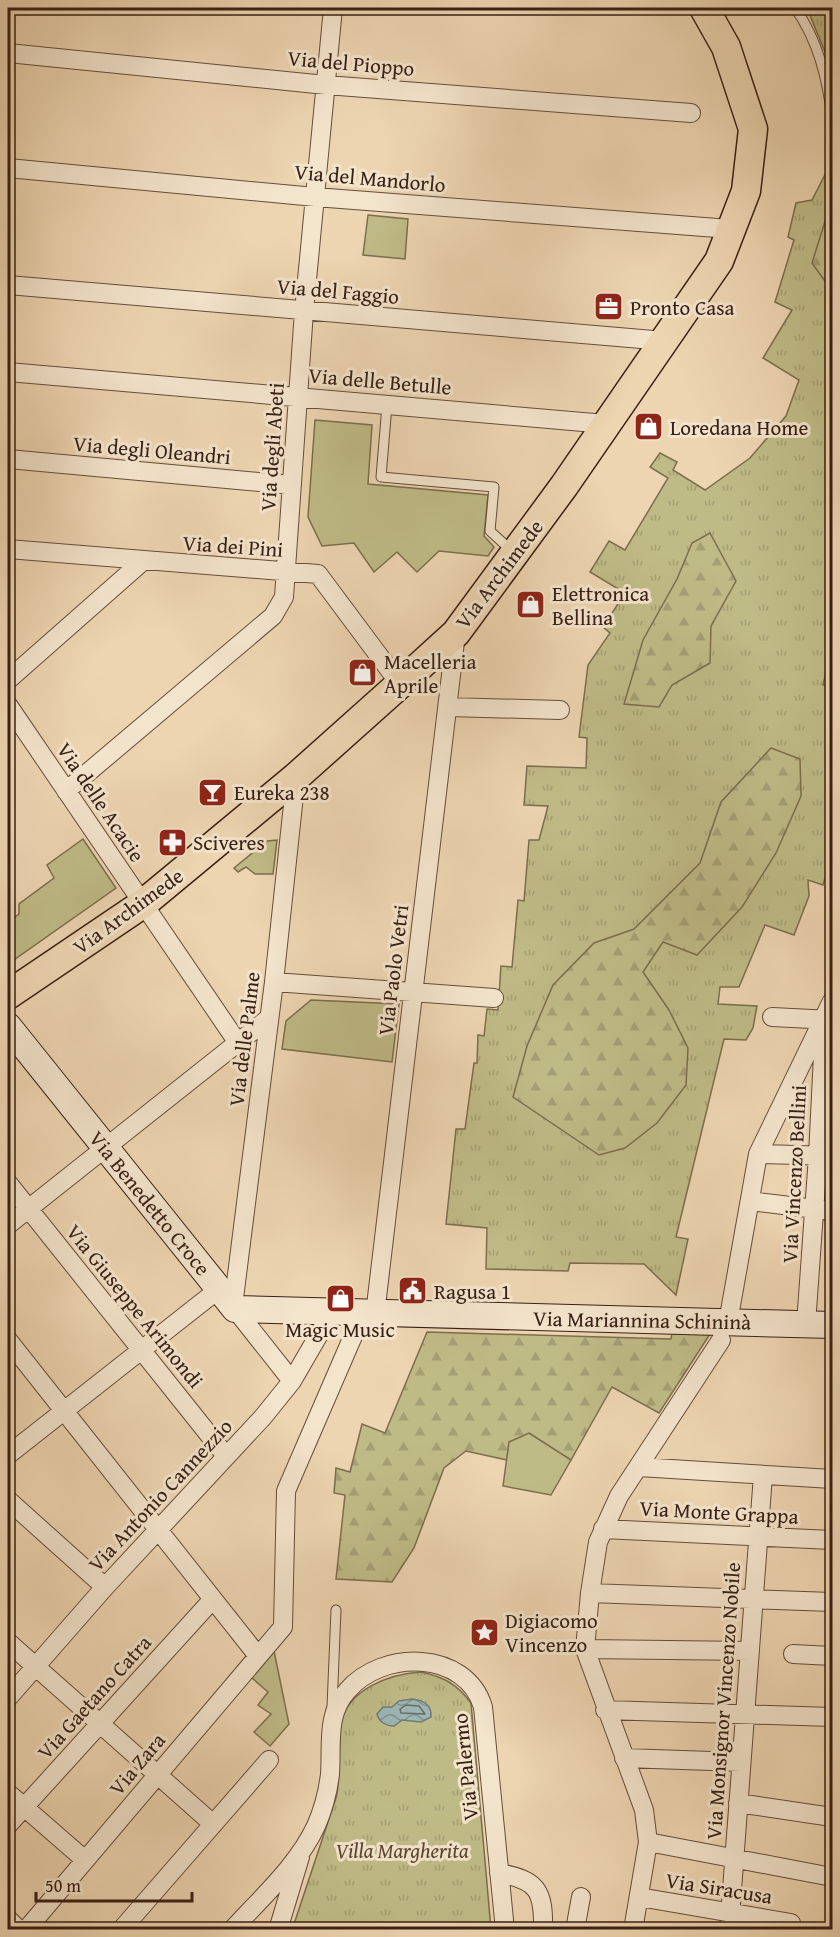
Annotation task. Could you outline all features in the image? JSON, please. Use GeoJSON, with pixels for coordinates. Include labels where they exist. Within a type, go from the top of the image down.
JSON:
{"type":"FeatureCollection","features":[{"type":"Feature","properties":{"kind":"main road","name":"Via Archimede"},"geometry":{"type":"LineString","coordinates":[[8,995],[144,903],[296,777],[456,633],[515,554],[719,261],[746,191],[753,129],[726,47],[704,8]]}},
{"type":"Feature","properties":{"kind":"main road","name":"Via Benedetto Croce"},"geometry":{"type":"LineString","coordinates":[[8,1026],[229,1301]]}},
{"type":"Feature","properties":{"kind":"main road","name":"Via Mariannina Schininà"},"geometry":{"type":"LineString","coordinates":[[229,1301],[332,1312],[832,1325]]}},
{"type":"Feature","properties":{"kind":"street","name":"Via degli Abeti"},"geometry":{"type":"LineString","coordinates":[[66,791],[273,616],[284,597],[304,311],[333,8]]}},
{"type":"Feature","properties":{"kind":"street","name":"Via del Pioppo"},"geometry":{"type":"LineString","coordinates":[[8,53],[326,84],[691,113]]}},
{"type":"Feature","properties":{"kind":"street","name":"Via del Mandorlo"},"geometry":{"type":"LineString","coordinates":[[8,168],[315,197],[730,229]]}},
{"type":"Feature","properties":{"kind":"street","name":"Via del Faggio"},"geometry":{"type":"LineString","coordinates":[[8,285],[664,341]]}},
{"type":"Feature","properties":{"kind":"street","name":"Via delle Betulle"},"geometry":{"type":"LineString","coordinates":[[8,372],[606,424]]}},
{"type":"Feature","properties":{"kind":"street","name":"Via degli Oleandri"},"geometry":{"type":"LineString","coordinates":[[8,459],[292,485]]}},
{"type":"Feature","properties":{"kind":"street","name":"Via dei Pini"},"geometry":{"type":"LineString","coordinates":[[8,549],[318,574],[400,684]]}},
{"type":"Feature","properties":{"kind":"street"},"geometry":{"type":"LineString","coordinates":[[8,680],[143,561]]}},
{"type":"Feature","properties":{"kind":"street","name":"Via Paolo Vetri"},"geometry":{"type":"LineString","coordinates":[[283,1628],[286,1491],[369,1313],[413,992],[456,633]]}},
{"type":"Feature","properties":{"kind":"street","name":"Via delle Acacie"},"geometry":{"type":"LineString","coordinates":[[8,705],[238,1043]]}},
{"type":"Feature","properties":{"kind":"street"},"geometry":{"type":"LineString","coordinates":[[448,706],[560,710]]}},
{"type":"Feature","properties":{"kind":"street","name":"Via delle Palme"},"geometry":{"type":"LineString","coordinates":[[229,1301],[274,982],[296,777]]}},
{"type":"Feature","properties":{"kind":"street"},"geometry":{"type":"LineString","coordinates":[[274,982],[494,998]]}},
{"type":"Feature","properties":{"kind":"street"},"geometry":{"type":"LineString","coordinates":[[730,1311],[758,1154],[826,1022],[832,1000]]}},
{"type":"Feature","properties":{"kind":"street"},"geometry":{"type":"LineString","coordinates":[[772,1017],[826,1022]]}},
{"type":"Feature","properties":{"kind":"street"},"geometry":{"type":"LineString","coordinates":[[8,1225],[269,1018]]}},
{"type":"Feature","properties":{"kind":"street","name":"Via Vincenzo Bellini"},"geometry":{"type":"LineString","coordinates":[[806,1324],[824,1209],[823,1055],[826,1022]]}},
{"type":"Feature","properties":{"kind":"street"},"geometry":{"type":"LineString","coordinates":[[758,1154],[825,1156]]}},
{"type":"Feature","properties":{"kind":"street","name":"Via Giuseppe Arimondi"},"geometry":{"type":"LineString","coordinates":[[8,1184],[226,1456]]}},
{"type":"Feature","properties":{"kind":"street"},"geometry":{"type":"LineString","coordinates":[[750,1201],[824,1209]]}},
{"type":"Feature","properties":{"kind":"street"},"geometry":{"type":"LineString","coordinates":[[8,1455],[141,1350],[229,1301]]}},
{"type":"Feature","properties":{"kind":"street","name":"Via Benedetto Croce"},"geometry":{"type":"LineString","coordinates":[[229,1301],[292,1381]]}},
{"type":"Feature","properties":{"kind":"street","name":"Via Antonio Cannezzio"},"geometry":{"type":"LineString","coordinates":[[8,1698],[105,1587],[292,1381],[332,1312]]}},
{"type":"Feature","properties":{"kind":"street"},"geometry":{"type":"LineString","coordinates":[[8,1340],[258,1656]]}},
{"type":"Feature","properties":{"kind":"street"},"geometry":{"type":"LineString","coordinates":[[633,1929],[648,1842],[644,1810],[605,1710],[585,1649],[590,1593],[598,1542],[619,1496],[721,1340]]}},
{"type":"Feature","properties":{"kind":"street"},"geometry":{"type":"LineString","coordinates":[[639,1467],[832,1479]]}},
{"type":"Feature","properties":{"kind":"street","name":"Via Monsignor Vincenzo Nobile"},"geometry":{"type":"LineString","coordinates":[[730,1921],[763,1475]]}},
{"type":"Feature","properties":{"kind":"street"},"geometry":{"type":"LineString","coordinates":[[8,1500],[105,1587]]}},
{"type":"Feature","properties":{"kind":"street","name":"Via Monte Grappa"},"geometry":{"type":"LineString","coordinates":[[603,1528],[832,1540]]}},
{"type":"Feature","properties":{"kind":"street"},"geometry":{"type":"LineString","coordinates":[[590,1593],[832,1602]]}},
{"type":"Feature","properties":{"kind":"street","name":"Via Gaetano Catra"},"geometry":{"type":"LineString","coordinates":[[8,1825],[213,1599]]}},
{"type":"Feature","properties":{"kind":"street","name":"Via Zara"},"geometry":{"type":"LineString","coordinates":[[26,1929],[283,1628]]}},
{"type":"Feature","properties":{"kind":"street"},"geometry":{"type":"LineString","coordinates":[[8,1642],[213,1824]]}},
{"type":"Feature","properties":{"kind":"street"},"geometry":{"type":"LineString","coordinates":[[585,1649],[750,1651]]}},
{"type":"Feature","properties":{"kind":"street"},"geometry":{"type":"LineString","coordinates":[[793,1654],[832,1656]]}},
{"type":"Feature","properties":{"kind":"street","name":"Via Palermo"},"geometry":{"type":"LineString","coordinates":[[232,1929],[302,1849],[316,1826],[328,1790],[332,1715],[347,1690],[369,1674],[409,1661],[444,1665],[463,1676],[479,1693],[483,1707],[505,1929]]}},
{"type":"Feature","properties":{"kind":"street"},"geometry":{"type":"LineString","coordinates":[[605,1710],[832,1717]]}},
{"type":"Feature","properties":{"kind":"street"},"geometry":{"type":"LineString","coordinates":[[624,1758],[741,1762]]}},
{"type":"Feature","properties":{"kind":"street"},"geometry":{"type":"LineString","coordinates":[[121,1929],[269,1760]]}},
{"type":"Feature","properties":{"kind":"street"},"geometry":{"type":"LineString","coordinates":[[8,1792],[84,1860]]}},
{"type":"Feature","properties":{"kind":"street"},"geometry":{"type":"LineString","coordinates":[[738,1803],[832,1817]]}},
{"type":"Feature","properties":{"kind":"street"},"geometry":{"type":"LineString","coordinates":[[648,1842],[832,1877]]}},
{"type":"Feature","properties":{"kind":"street"},"geometry":{"type":"LineString","coordinates":[[279,1927],[302,1849]]}},
{"type":"Feature","properties":{"kind":"street"},"geometry":{"type":"LineString","coordinates":[[499,1869],[524,1878],[533,1886],[541,1900],[543,1929]]}},
{"type":"Feature","properties":{"kind":"street"},"geometry":{"type":"LineString","coordinates":[[575,1929],[581,1897]]}},
{"type":"Feature","properties":{"kind":"street","name":"Via Siracusa"},"geometry":{"type":"LineString","coordinates":[[639,1898],[730,1921],[791,1923]]}},
{"type":"Feature","properties":{"kind":"street"},"geometry":{"type":"LineString","coordinates":[[252,1908],[270,1910],[279,1927]]}},
{"type":"Feature","properties":{"kind":"street"},"geometry":{"type":"LineString","coordinates":[[8,1919],[19,1929]]}},
{"type":"Feature","properties":{"kind":"lane"},"geometry":{"type":"LineString","coordinates":[[795,8],[803,19],[827,75],[832,117]]}},
{"type":"Feature","properties":{"kind":"lane"},"geometry":{"type":"LineString","coordinates":[[387,405],[381,477],[494,487],[490,531],[515,554]]}},
{"type":"Feature","properties":{"kind":"lane"},"geometry":{"type":"LineString","coordinates":[[332,1715],[336,1610]]}},
{"type":"Feature","properties":{"kind":"green space"},"geometry":{"type":"Polygon","coordinates":[[[807,8],[832,8],[832,69],[807,8]]]}},
{"type":"Feature","properties":{"kind":"green space"},"geometry":{"type":"Polygon","coordinates":[[[832,161],[832,655],[823,685],[832,687],[832,854],[823,885],[808,880],[809,896],[794,935],[765,925],[739,987],[720,987],[718,1004],[757,1006],[753,1028],[746,1040],[724,1039],[676,1237],[688,1239],[676,1295],[644,1264],[570,1263],[568,1271],[486,1269],[487,1228],[446,1224],[456,1129],[465,1129],[474,1063],[477,1063],[478,1035],[484,1036],[487,1009],[498,1010],[501,966],[512,967],[518,900],[524,901],[529,840],[539,840],[548,806],[524,805],[527,766],[586,768],[587,738],[579,737],[588,665],[610,633],[603,627],[625,593],[590,572],[609,541],[625,550],[668,478],[650,467],[660,453],[677,462],[673,470],[705,490],[750,458],[786,416],[799,380],[763,358],[792,310],[775,302],[794,240],[788,237],[796,203],[812,200],[832,161]]]}},
{"type":"Feature","properties":{"kind":"green space"},"geometry":{"type":"Polygon","coordinates":[[[832,199],[832,291],[812,263],[832,199]]]}},
{"type":"Feature","properties":{"kind":"green space"},"geometry":{"type":"Polygon","coordinates":[[[368,215],[408,219],[405,259],[363,255],[368,215]]]}},
{"type":"Feature","properties":{"kind":"green space"},"geometry":{"type":"Polygon","coordinates":[[[315,420],[372,425],[368,484],[488,495],[484,536],[494,547],[488,556],[439,551],[417,572],[397,552],[374,572],[354,543],[322,546],[308,517],[315,420]]]}},
{"type":"Feature","properties":{"kind":"green space"},"geometry":{"type":"Polygon","coordinates":[[[710,533],[736,581],[711,626],[710,663],[672,685],[659,707],[624,704],[643,640],[677,579],[692,543],[710,533]]]}},
{"type":"Feature","properties":{"kind":"green space"},"geometry":{"type":"Polygon","coordinates":[[[771,748],[800,759],[801,796],[776,853],[742,907],[697,955],[663,942],[643,972],[669,1010],[688,1048],[686,1085],[657,1123],[625,1148],[599,1155],[513,1097],[527,1046],[553,985],[594,943],[634,929],[700,863],[721,802],[771,748]]]}},
{"type":"Feature","properties":{"kind":"green space"},"geometry":{"type":"Polygon","coordinates":[[[83,839],[116,888],[8,964],[8,922],[19,914],[19,904],[54,878],[47,865],[83,839]]]}},
{"type":"Feature","properties":{"kind":"green space"},"geometry":{"type":"Polygon","coordinates":[[[277,840],[273,874],[255,874],[246,867],[238,872],[234,868],[267,841],[277,840]]]}},
{"type":"Feature","properties":{"kind":"green space"},"geometry":{"type":"Polygon","coordinates":[[[311,1000],[399,1004],[392,1062],[282,1049],[286,1021],[311,1000]]]}},
{"type":"Feature","properties":{"kind":"green space"},"geometry":{"type":"Polygon","coordinates":[[[427,1332],[671,1339],[672,1333],[710,1334],[659,1413],[612,1387],[571,1460],[529,1434],[509,1442],[507,1460],[466,1451],[444,1468],[414,1548],[392,1582],[336,1579],[345,1495],[334,1493],[336,1468],[350,1472],[362,1424],[385,1433],[427,1332]]]}},
{"type":"Feature","properties":{"kind":"green space"},"geometry":{"type":"Polygon","coordinates":[[[529,1433],[571,1460],[551,1495],[503,1486],[509,1442],[529,1433]]]}},
{"type":"Feature","properties":{"kind":"green space"},"geometry":{"type":"Polygon","coordinates":[[[274,1651],[289,1724],[270,1746],[254,1732],[271,1714],[258,1705],[268,1692],[251,1677],[274,1651]]]}},
{"type":"Feature","properties":{"kind":"green space","name":"Villa Margherita"},"geometry":{"type":"Polygon","coordinates":[[[421,1672],[449,1682],[471,1703],[491,1929],[292,1930],[336,1798],[339,1780],[340,1733],[345,1712],[352,1701],[372,1686],[396,1676],[421,1672]]]}},
{"type":"Feature","properties":{"kind":"water"},"geometry":{"type":"Polygon","coordinates":[[[412,1699],[426,1704],[430,1709],[431,1717],[421,1722],[402,1720],[394,1726],[383,1723],[379,1719],[377,1714],[383,1707],[392,1707],[399,1701],[412,1699]]]}},
{"type":"Feature","properties":{"kind":"place","name":"Pronto Casa"},"geometry":{"type":"Point","coordinates":[609,307]}},
{"type":"Feature","properties":{"kind":"place","name":"Loredana Home"},"geometry":{"type":"Point","coordinates":[649,427]}},
{"type":"Feature","properties":{"kind":"place","name":"Elettronica Bellina"},"geometry":{"type":"Point","coordinates":[531,605]}},
{"type":"Feature","properties":{"kind":"place","name":"Macelleria Aprile"},"geometry":{"type":"Point","coordinates":[363,673]}},
{"type":"Feature","properties":{"kind":"place","name":"Eureka 238"},"geometry":{"type":"Point","coordinates":[213,792]}},
{"type":"Feature","properties":{"kind":"place","name":"Sciveres"},"geometry":{"type":"Point","coordinates":[172,842]}},
{"type":"Feature","properties":{"kind":"place","name":"Ragusa 1"},"geometry":{"type":"Point","coordinates":[413,1291]}},
{"type":"Feature","properties":{"kind":"place","name":"Magic Music"},"geometry":{"type":"Point","coordinates":[340,1298]}},
{"type":"Feature","properties":{"kind":"place","name":"Digiacomo Vincenzo"},"geometry":{"type":"Point","coordinates":[484,1632]}}]}
